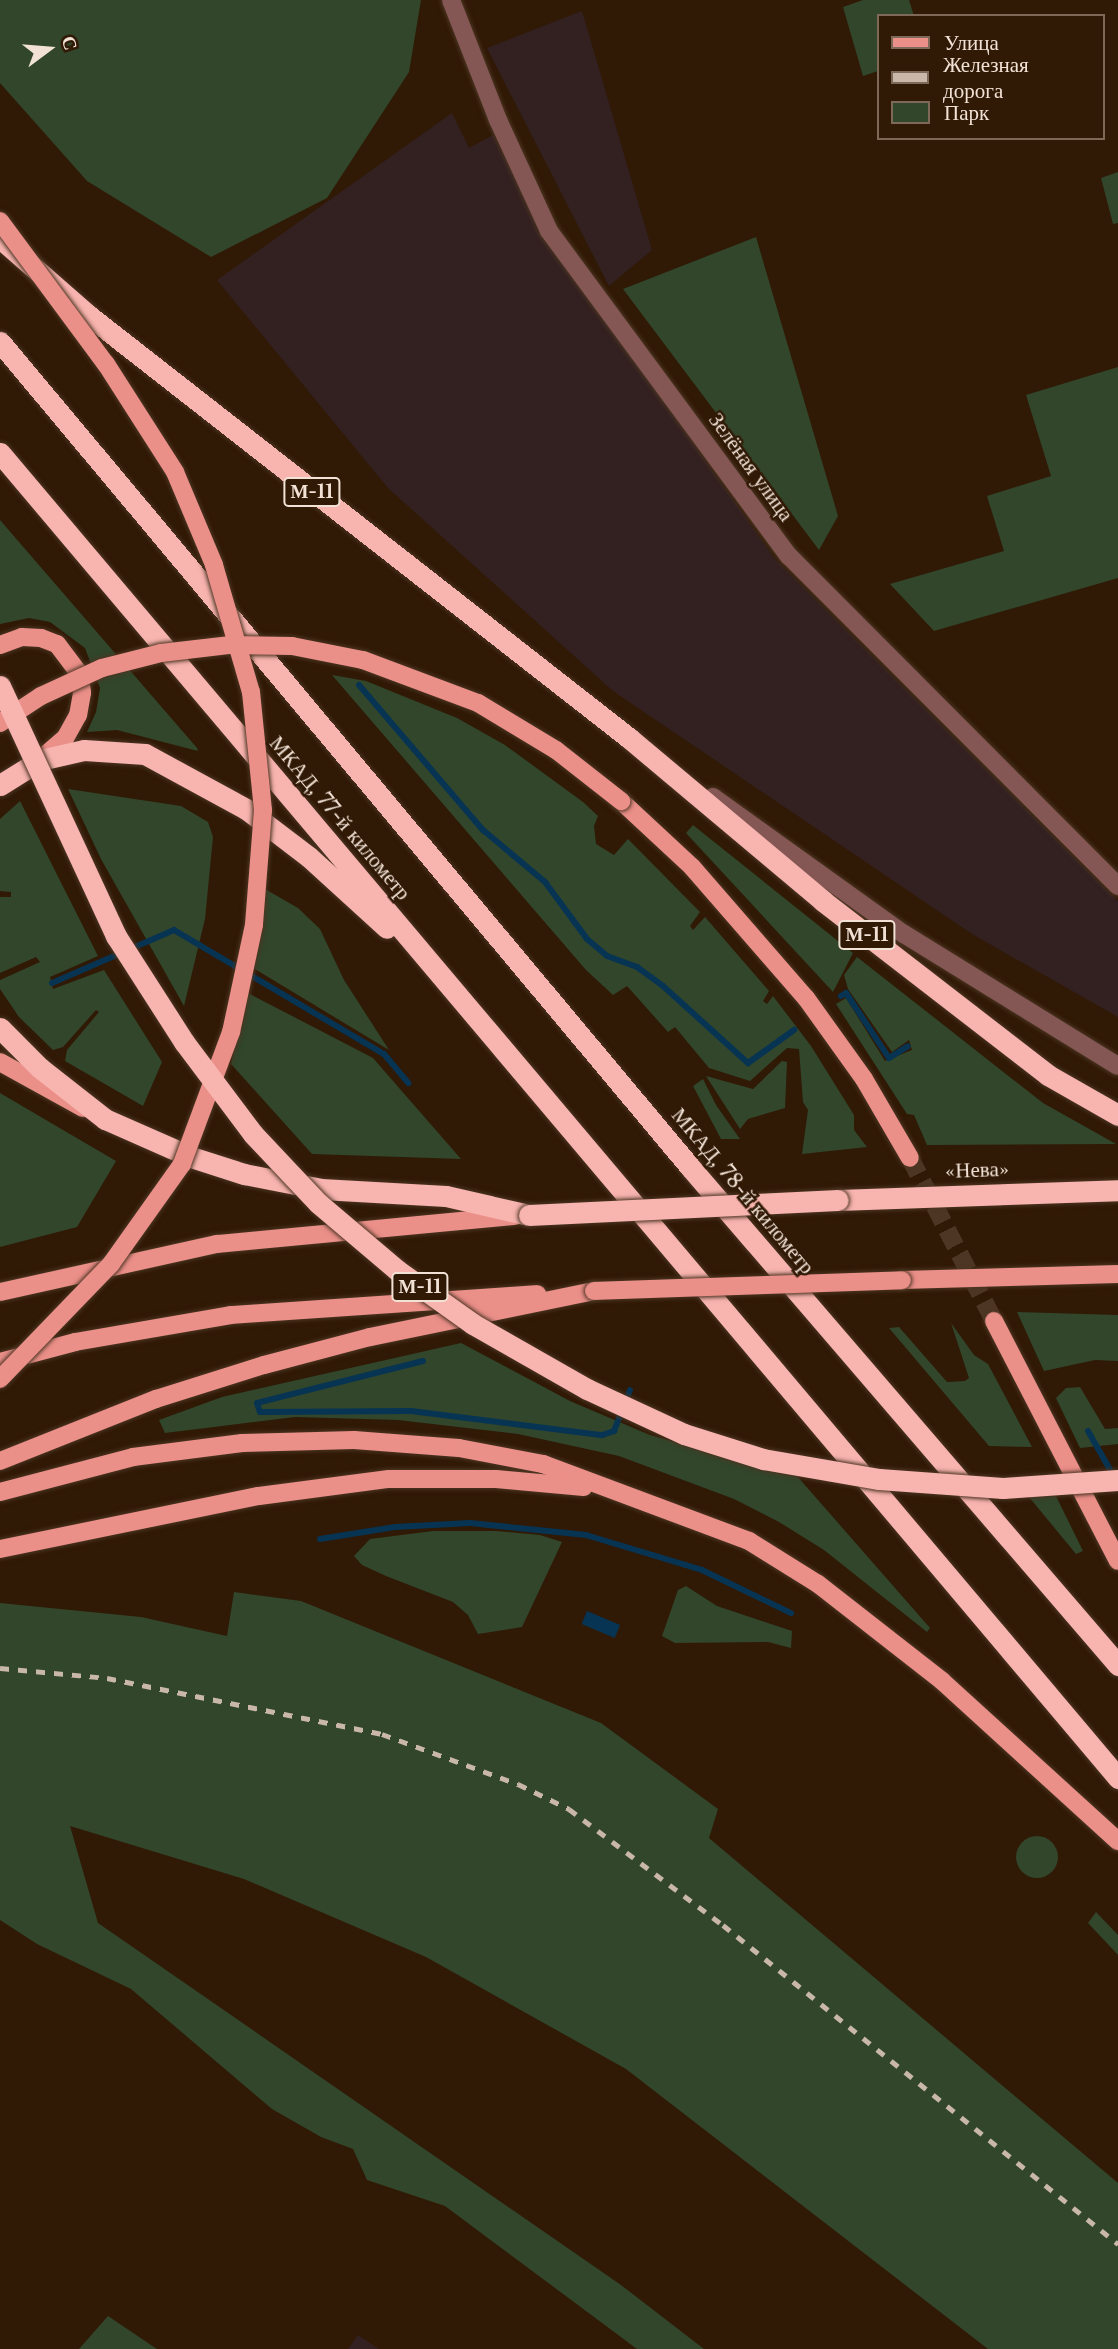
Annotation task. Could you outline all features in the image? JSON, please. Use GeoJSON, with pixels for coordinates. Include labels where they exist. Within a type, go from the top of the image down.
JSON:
{"type":"FeatureCollection","features":[{"type":"Feature","properties":{"kind":"highway","name":"М-11"},"geometry":{"type":"LineString","coordinates":[[0,238],[88,315],[629,738],[823,901],[1038,1067],[1118,1115]]}},
{"type":"Feature","properties":{"kind":"highway","name":"МКАД, 78-й километр"},"geometry":{"type":"LineString","coordinates":[[0,342],[690,1167],[1118,1665]]}},
{"type":"Feature","properties":{"kind":"highway","name":"МКАД, 77-й километр"},"geometry":{"type":"LineString","coordinates":[[0,453],[641,1216],[1118,1778]]}},
{"type":"Feature","properties":{"kind":"highway","name":"М-11"},"geometry":{"type":"LineString","coordinates":[[0,686],[116,936],[184,1042],[253,1134],[318,1203],[473,1324],[587,1389],[684,1434],[763,1459],[879,1479],[1003,1488],[1118,1480]]}},
{"type":"Feature","properties":{"kind":"highway"},"geometry":{"type":"LineString","coordinates":[[0,785],[40,760],[84,750],[145,754],[199,780],[309,857],[450,986]]}},
{"type":"Feature","properties":{"kind":"highway","name":"«Нева»"},"geometry":{"type":"LineString","coordinates":[[0,1028],[40,1068],[105,1119],[191,1157],[244,1174],[321,1189],[446,1196],[529,1215],[1118,1190]]}},
{"type":"Feature","properties":{"kind":"main road"},"geometry":{"type":"LineString","coordinates":[[0,221],[106,364],[175,472],[214,565],[251,692],[263,810],[254,925],[231,1032],[182,1164],[111,1264],[0,1379]]}},
{"type":"Feature","properties":{"kind":"main road"},"geometry":{"type":"LineString","coordinates":[[0,645],[22,637],[41,638],[57,644],[79,673],[82,693],[78,715],[65,738],[40,760]]}},
{"type":"Feature","properties":{"kind":"main road"},"geometry":{"type":"LineString","coordinates":[[0,723],[41,696],[102,668],[162,653],[216,646],[292,646],[374,664],[478,704],[556,750],[621,801],[692,867],[806,998],[864,1079],[910,1158]]}},
{"type":"Feature","properties":{"kind":"main road"},"geometry":{"type":"LineString","coordinates":[[0,1062],[105,1119]]}},
{"type":"Feature","properties":{"kind":"main road"},"geometry":{"type":"LineString","coordinates":[[0,1292],[217,1244],[529,1215]]}},
{"type":"Feature","properties":{"kind":"main road"},"geometry":{"type":"LineString","coordinates":[[0,1362],[75,1342],[231,1315],[594,1291],[1118,1274]]}},
{"type":"Feature","properties":{"kind":"main road"},"geometry":{"type":"LineString","coordinates":[[0,1461],[156,1399],[264,1365],[370,1337],[594,1291]]}},
{"type":"Feature","properties":{"kind":"main road"},"geometry":{"type":"LineString","coordinates":[[994,1321],[1118,1560]]}},
{"type":"Feature","properties":{"kind":"main road"},"geometry":{"type":"LineString","coordinates":[[0,1492],[133,1457],[242,1443],[355,1440],[459,1448],[543,1464],[749,1541],[818,1584],[942,1681],[1118,1841]]}},
{"type":"Feature","properties":{"kind":"main road"},"geometry":{"type":"LineString","coordinates":[[0,1549],[259,1496],[389,1479],[496,1479],[605,1489]]}},
{"type":"Feature","properties":{"kind":"street","name":"Зелёная улица"},"geometry":{"type":"LineString","coordinates":[[451,0],[498,120],[550,231],[789,556],[1118,886]]}},
{"type":"Feature","properties":{"kind":"street","name":"М-11"},"geometry":{"type":"LineString","coordinates":[[629,738],[904,934],[1118,1066]]}},
{"type":"Feature","properties":{"kind":"shaded area"},"geometry":{"type":"Polygon","coordinates":[[[582,11],[652,250],[609,286],[487,48],[582,11]]]}},
{"type":"Feature","properties":{"kind":"shaded area"},"geometry":{"type":"Polygon","coordinates":[[[452,113],[469,148],[493,135],[556,249],[775,559],[1118,901],[1118,1017],[972,934],[613,691],[388,488],[217,280],[452,113]]]}},
{"type":"Feature","properties":{"kind":"shaded area"},"geometry":{"type":"Polygon","coordinates":[[[358,2335],[379,2349],[348,2349],[358,2335]]]}},
{"type":"Feature","properties":{"kind":"green space"},"geometry":{"type":"Polygon","coordinates":[[[0,0],[421,0],[409,72],[327,198],[211,257],[87,181],[0,83],[0,0]]]}},
{"type":"Feature","properties":{"kind":"green space"},"geometry":{"type":"Polygon","coordinates":[[[863,0],[909,0],[913,14],[876,14],[876,72],[863,76],[843,7],[863,0]]]}},
{"type":"Feature","properties":{"kind":"green space"},"geometry":{"type":"Polygon","coordinates":[[[1118,172],[1118,223],[1113,224],[1101,178],[1118,172]]]}},
{"type":"Feature","properties":{"kind":"green space"},"geometry":{"type":"Polygon","coordinates":[[[756,237],[838,516],[819,550],[623,289],[756,237]]]}},
{"type":"Feature","properties":{"kind":"green space"},"geometry":{"type":"Polygon","coordinates":[[[1118,367],[1118,578],[934,631],[890,584],[1004,551],[987,496],[1051,476],[1026,395],[1118,367]]]}},
{"type":"Feature","properties":{"kind":"green space"},"geometry":{"type":"Polygon","coordinates":[[[0,520],[198,751],[117,730],[87,732],[96,712],[100,688],[85,648],[50,622],[29,618],[0,624],[0,520]]]}},
{"type":"Feature","properties":{"kind":"green space"},"geometry":{"type":"Polygon","coordinates":[[[332,675],[366,681],[457,718],[505,745],[583,802],[598,816],[594,826],[596,844],[614,855],[628,839],[700,912],[690,926],[693,930],[705,917],[769,991],[763,1001],[767,1004],[773,996],[811,1046],[854,1115],[854,1130],[867,1147],[802,1154],[808,1110],[803,1102],[799,1049],[787,1048],[750,1081],[709,1068],[675,1027],[668,1032],[627,986],[613,995],[586,970],[332,675]]]}},
{"type":"Feature","properties":{"kind":"green space"},"geometry":{"type":"Polygon","coordinates":[[[68,789],[181,806],[208,822],[213,837],[205,919],[184,1006],[101,859],[68,789]]]}},
{"type":"Feature","properties":{"kind":"green space"},"geometry":{"type":"Polygon","coordinates":[[[20,801],[98,956],[50,977],[53,989],[104,970],[162,1062],[143,1106],[65,1061],[67,1050],[99,1012],[96,1010],[63,1047],[53,1050],[19,1017],[0,989],[0,980],[40,962],[36,957],[0,973],[0,897],[11,897],[11,892],[0,891],[0,819],[20,801]]]}},
{"type":"Feature","properties":{"kind":"green space"},"geometry":{"type":"Polygon","coordinates":[[[693,825],[853,953],[833,992],[686,833],[693,825]]]}},
{"type":"Feature","properties":{"kind":"green space"},"geometry":{"type":"Polygon","coordinates":[[[265,889],[298,908],[320,929],[344,980],[389,1050],[253,968],[265,889]]]}},
{"type":"Feature","properties":{"kind":"green space"},"geometry":{"type":"Polygon","coordinates":[[[857,957],[1043,1103],[1116,1144],[927,1145],[914,1115],[907,1114],[836,1004],[846,998],[885,1061],[912,1050],[909,1040],[892,1052],[848,989],[844,975],[857,957]]]}},
{"type":"Feature","properties":{"kind":"green space"},"geometry":{"type":"Polygon","coordinates":[[[246,992],[373,1058],[461,1159],[312,1154],[231,1064],[246,992]]]}},
{"type":"Feature","properties":{"kind":"green space"},"geometry":{"type":"Polygon","coordinates":[[[782,1061],[787,1062],[785,1108],[748,1119],[740,1129],[706,1076],[753,1089],[782,1061]]]}},
{"type":"Feature","properties":{"kind":"green space"},"geometry":{"type":"Polygon","coordinates":[[[703,1079],[716,1105],[740,1139],[721,1139],[693,1086],[703,1079]]]}},
{"type":"Feature","properties":{"kind":"green space"},"geometry":{"type":"Polygon","coordinates":[[[0,1093],[116,1161],[77,1227],[0,1247],[0,1093]]]}},
{"type":"Feature","properties":{"kind":"green space"},"geometry":{"type":"Polygon","coordinates":[[[1017,1312],[1118,1315],[1118,1361],[1095,1360],[1044,1371],[1017,1312]]]}},
{"type":"Feature","properties":{"kind":"green space"},"geometry":{"type":"Polygon","coordinates":[[[951,1323],[974,1355],[988,1364],[1032,1447],[989,1446],[889,1328],[899,1327],[947,1382],[965,1381],[969,1378],[951,1323]]]}},
{"type":"Feature","properties":{"kind":"green space"},"geometry":{"type":"Polygon","coordinates":[[[461,1343],[570,1401],[650,1435],[797,1476],[930,1628],[927,1632],[824,1550],[779,1522],[734,1499],[619,1456],[518,1434],[398,1420],[295,1417],[165,1433],[159,1420],[222,1397],[461,1343]]]}},
{"type":"Feature","properties":{"kind":"green space"},"geometry":{"type":"Polygon","coordinates":[[[1080,1387],[1105,1429],[1118,1428],[1118,1444],[1080,1448],[1056,1398],[1066,1388],[1080,1387]]]}},
{"type":"Feature","properties":{"kind":"green space"},"geometry":{"type":"Polygon","coordinates":[[[1056,1496],[1083,1551],[1076,1554],[1029,1497],[1056,1496]]]}},
{"type":"Feature","properties":{"kind":"green space"},"geometry":{"type":"Polygon","coordinates":[[[433,1531],[496,1531],[540,1535],[562,1542],[522,1627],[478,1634],[468,1615],[453,1602],[362,1565],[354,1556],[370,1539],[433,1531]]]}},
{"type":"Feature","properties":{"kind":"green space"},"geometry":{"type":"Polygon","coordinates":[[[686,1586],[717,1606],[792,1631],[791,1648],[768,1642],[675,1643],[662,1636],[678,1590],[686,1586]]]}},
{"type":"Feature","properties":{"kind":"green space"},"geometry":{"type":"Polygon","coordinates":[[[234,1592],[301,1601],[601,1723],[718,1809],[709,1838],[1118,2183],[1118,2349],[988,2349],[626,2069],[426,1957],[244,1879],[70,1826],[98,1923],[621,2285],[704,2349],[637,2349],[445,2206],[367,2180],[353,2149],[321,2137],[272,2109],[131,1989],[37,1944],[0,1920],[0,1603],[141,1617],[227,1636],[234,1592]]]}},
{"type":"Feature","properties":{"kind":"green space"},"geometry":{"type":"Polygon","coordinates":[[[1037,1836],[1052,1842],[1058,1857],[1052,1872],[1037,1878],[1022,1872],[1016,1857],[1022,1842],[1037,1836]]]}},
{"type":"Feature","properties":{"kind":"green space"},"geometry":{"type":"Polygon","coordinates":[[[1096,1912],[1118,1935],[1118,1955],[1088,1923],[1096,1912]]]}},
{"type":"Feature","properties":{"kind":"green space"},"geometry":{"type":"Polygon","coordinates":[[[108,2316],[157,2349],[79,2349],[108,2316]]]}},
{"type":"Feature","properties":{"kind":"water"},"geometry":{"type":"Polygon","coordinates":[[[587,1611],[620,1625],[615,1638],[582,1624],[587,1611]]]}},
{"type":"Feature","properties":{"kind":"waterway"},"geometry":{"type":"LineString","coordinates":[[359,685],[483,830],[545,882],[587,939],[607,956],[637,967],[663,986],[748,1063],[794,1030]]}},
{"type":"Feature","properties":{"kind":"waterway"},"geometry":{"type":"LineString","coordinates":[[52,983],[174,930],[384,1054],[408,1083]]}},
{"type":"Feature","properties":{"kind":"waterway"},"geometry":{"type":"LineString","coordinates":[[841,996],[846,993],[889,1058],[908,1046]]}},
{"type":"Feature","properties":{"kind":"waterway"},"geometry":{"type":"LineString","coordinates":[[423,1361],[257,1403],[260,1412],[411,1411],[602,1435],[614,1431],[630,1390]]}},
{"type":"Feature","properties":{"kind":"waterway"},"geometry":{"type":"LineString","coordinates":[[1088,1431],[1113,1475]]}},
{"type":"Feature","properties":{"kind":"waterway"},"geometry":{"type":"LineString","coordinates":[[320,1539],[395,1527],[470,1523],[586,1535],[702,1570],[791,1613]]}},
{"type":"Feature","properties":{"kind":"tunnel"},"geometry":{"type":"LineString","coordinates":[[910,1158],[994,1321]]}},
{"type":"Feature","properties":{"kind":"railway"},"geometry":{"type":"LineString","coordinates":[[0,1668],[107,1678],[382,1734],[518,1784],[569,1809],[723,1925],[1118,2244]]}}]}
